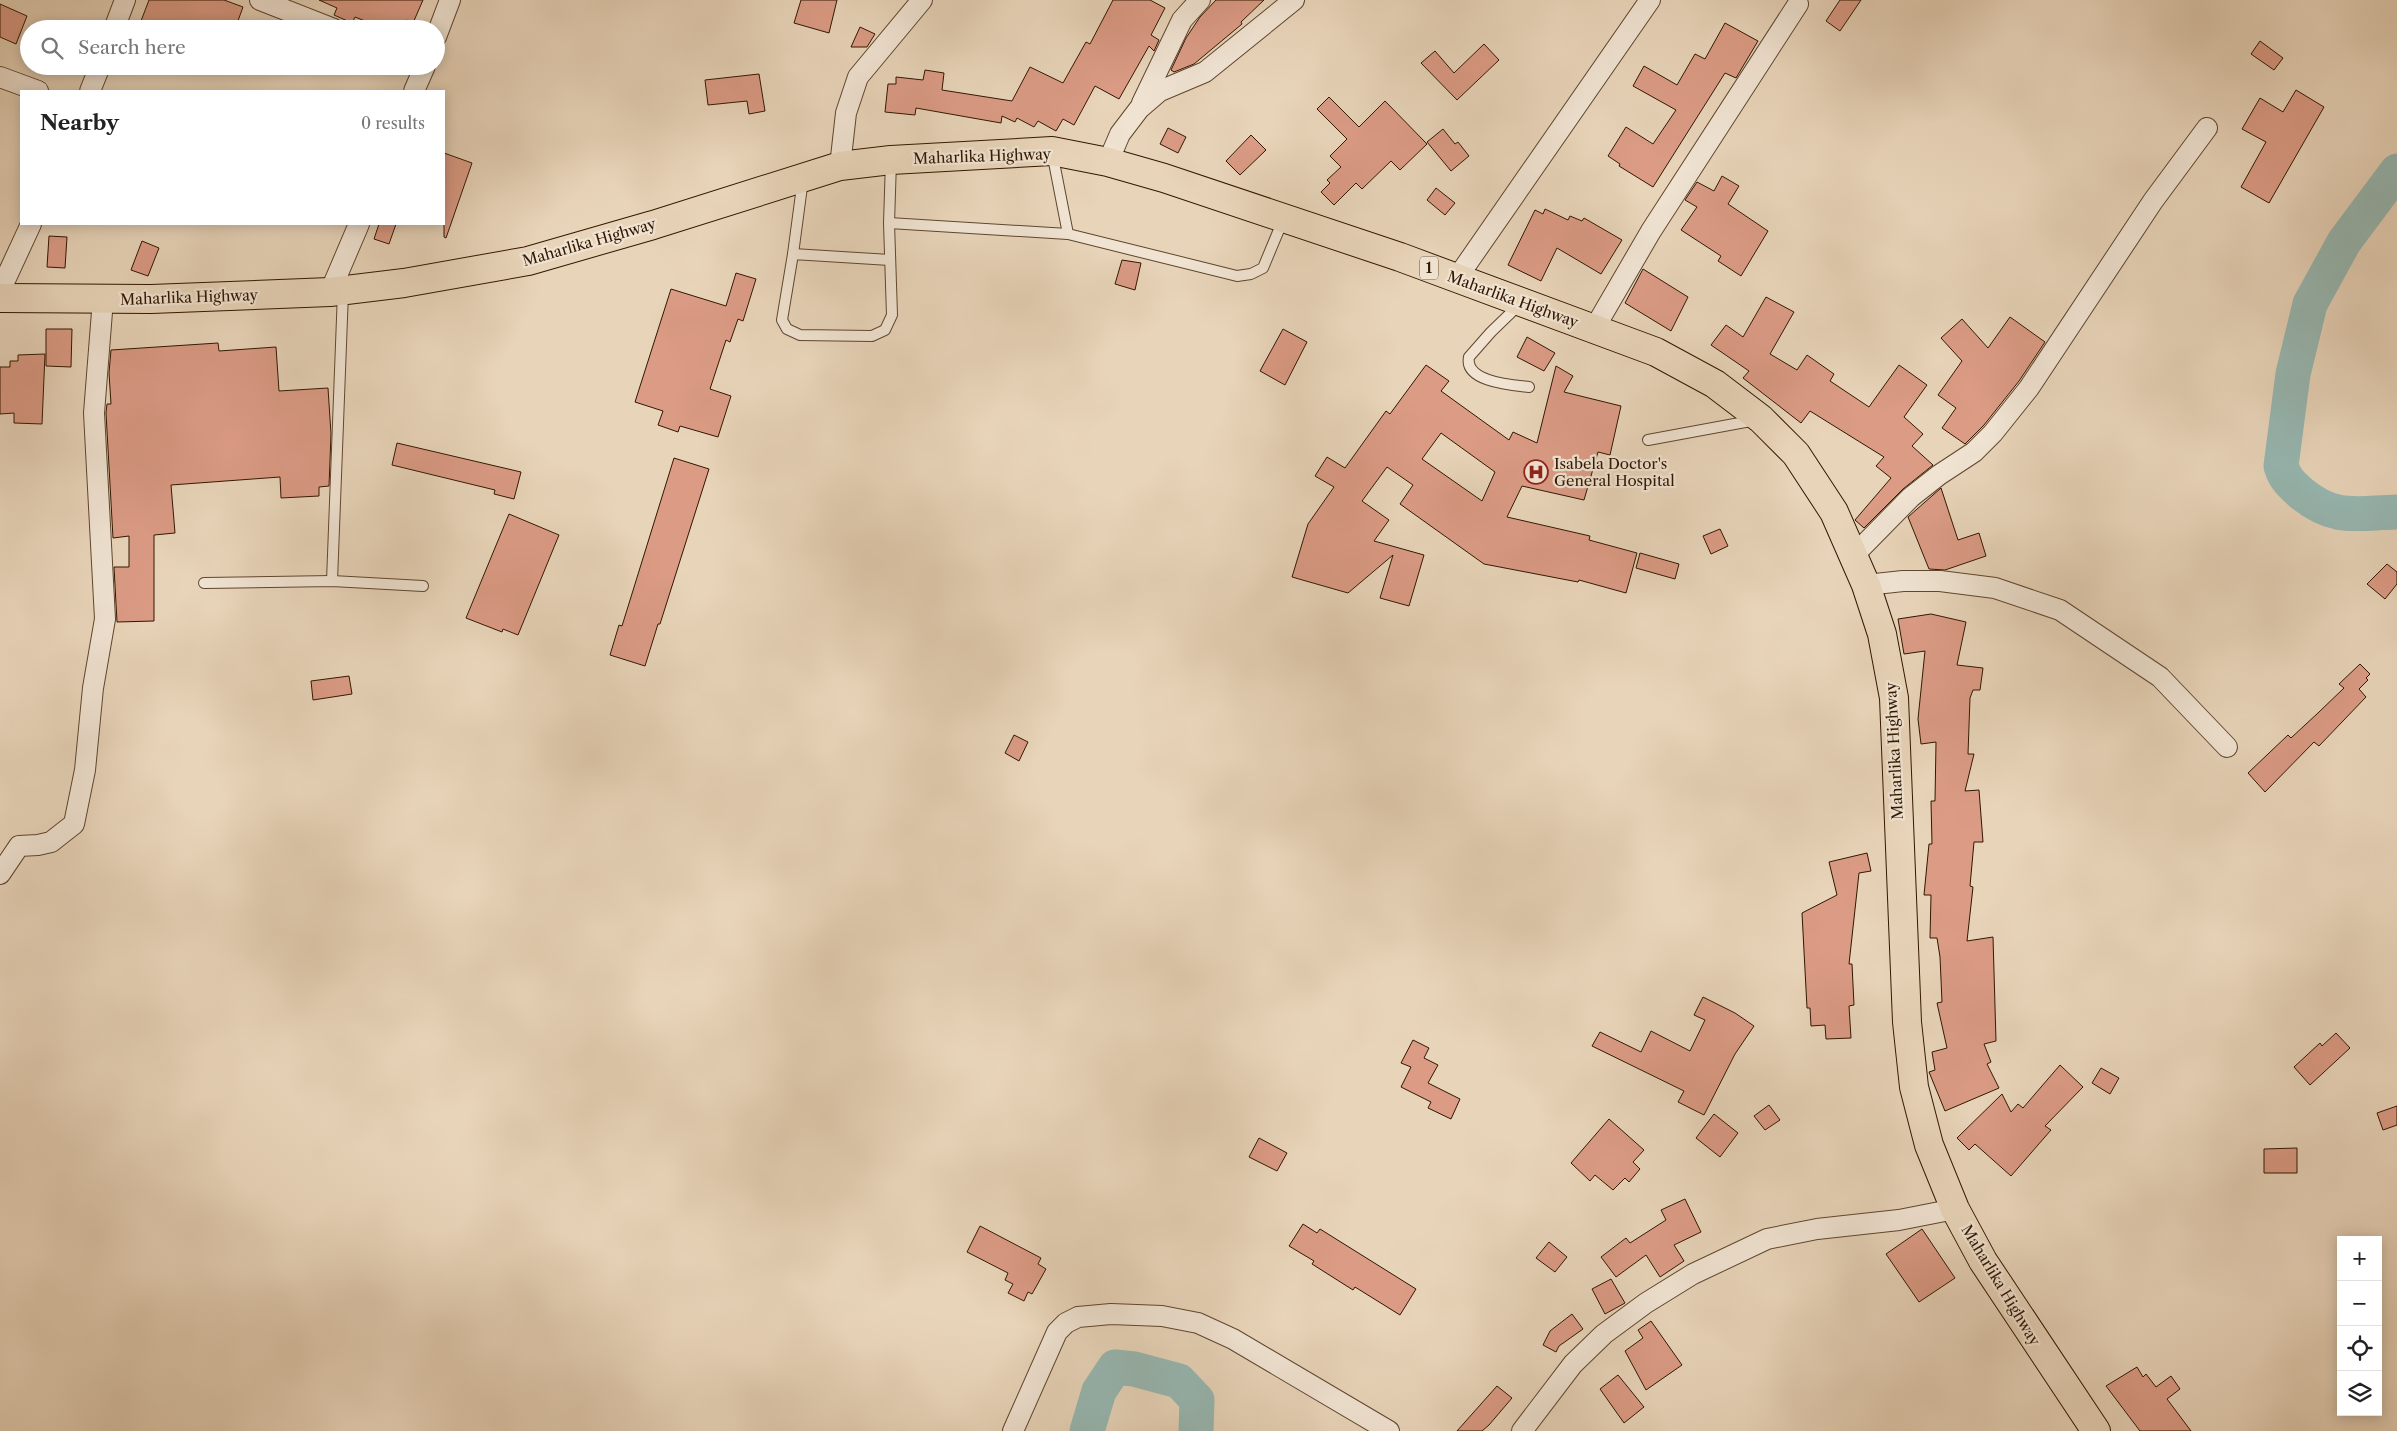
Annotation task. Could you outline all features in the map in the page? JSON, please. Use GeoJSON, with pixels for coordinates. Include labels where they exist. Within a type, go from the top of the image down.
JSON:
{"type":"FeatureCollection","features":[{"type":"Feature","properties":{"kind":"highway","name":"Maharlika Highway"},"geometry":{"type":"LineString","coordinates":[[0,298],[104,300],[337,292],[404,283],[528,260],[840,166],[891,160],[1052,151],[1108,162],[1164,178],[1457,278],[1656,352],[1715,384],[1762,419],[1796,454],[1834,512],[1866,585],[1882,634],[1894,698],[1907,1022],[1914,1087],[1929,1145],[1955,1209],[1993,1277],[2096,1431]]}},
{"type":"Feature","properties":{"kind":"street"},"geometry":{"type":"LineString","coordinates":[[117,20],[125,0]]}},
{"type":"Feature","properties":{"kind":"street"},"geometry":{"type":"LineString","coordinates":[[260,0],[311,20]]}},
{"type":"Feature","properties":{"kind":"street"},"geometry":{"type":"LineString","coordinates":[[442,20],[450,0]]}},
{"type":"Feature","properties":{"kind":"street"},"geometry":{"type":"LineString","coordinates":[[840,166],[846,114],[858,77],[922,0]]}},
{"type":"Feature","properties":{"kind":"street"},"geometry":{"type":"LineString","coordinates":[[1108,162],[1120,134],[1139,109],[1182,20],[1200,0]]}},
{"type":"Feature","properties":{"kind":"street"},"geometry":{"type":"LineString","coordinates":[[1139,109],[1160,91],[1205,72],[1294,0]]}},
{"type":"Feature","properties":{"kind":"street"},"geometry":{"type":"LineString","coordinates":[[1457,278],[1650,0]]}},
{"type":"Feature","properties":{"kind":"street"},"geometry":{"type":"LineString","coordinates":[[1594,329],[1651,231],[1798,4]]}},
{"type":"Feature","properties":{"kind":"street"},"geometry":{"type":"LineString","coordinates":[[90,90],[96,75]]}},
{"type":"Feature","properties":{"kind":"street"},"geometry":{"type":"LineString","coordinates":[[414,90],[421,75]]}},
{"type":"Feature","properties":{"kind":"street"},"geometry":{"type":"LineString","coordinates":[[0,77],[35,90]]}},
{"type":"Feature","properties":{"kind":"street"},"geometry":{"type":"LineString","coordinates":[[1853,556],[1911,497],[1939,475],[1974,452],[1993,434],[2030,388],[2153,200],[2207,128]]}},
{"type":"Feature","properties":{"kind":"street"},"geometry":{"type":"LineString","coordinates":[[0,291],[31,225]]}},
{"type":"Feature","properties":{"kind":"street"},"geometry":{"type":"LineString","coordinates":[[337,292],[359,225]]}},
{"type":"Feature","properties":{"kind":"street"},"geometry":{"type":"LineString","coordinates":[[0,874],[10,847],[51,842],[74,824],[85,770],[93,688],[104,619],[94,413],[104,300]]}},
{"type":"Feature","properties":{"kind":"street"},"geometry":{"type":"LineString","coordinates":[[1866,585],[1903,581],[1940,581],[1995,588],[2060,610],[2092,629],[2160,677],[2227,747]]}},
{"type":"Feature","properties":{"kind":"street"},"geometry":{"type":"LineString","coordinates":[[1522,1431],[1574,1364],[1604,1334],[1693,1274],[1767,1239],[1817,1229],[1899,1220],[1955,1209]]}},
{"type":"Feature","properties":{"kind":"street"},"geometry":{"type":"LineString","coordinates":[[1013,1431],[1057,1332],[1066,1323],[1078,1316],[1111,1314],[1162,1316],[1198,1323],[1233,1339],[1389,1431]]}},
{"type":"Feature","properties":{"kind":"lane"},"geometry":{"type":"LineString","coordinates":[[1052,151],[1068,234]]}},
{"type":"Feature","properties":{"kind":"lane"},"geometry":{"type":"LineString","coordinates":[[803,178],[794,254],[782,320],[788,329],[800,335],[872,336],[885,330],[892,315],[889,223],[891,160]]}},
{"type":"Feature","properties":{"kind":"lane"},"geometry":{"type":"LineString","coordinates":[[889,223],[1068,234],[1237,276],[1251,274],[1263,268],[1284,219]]}},
{"type":"Feature","properties":{"kind":"lane"},"geometry":{"type":"LineString","coordinates":[[794,254],[890,260]]}},
{"type":"Feature","properties":{"kind":"lane"},"geometry":{"type":"LineString","coordinates":[[332,581],[337,292]]}},
{"type":"Feature","properties":{"kind":"lane"},"geometry":{"type":"LineString","coordinates":[[1523,302],[1491,332],[1469,357],[1468,361],[1473,371],[1488,380],[1529,387]]}},
{"type":"Feature","properties":{"kind":"lane"},"geometry":{"type":"LineString","coordinates":[[1648,440],[1762,419]]}},
{"type":"Feature","properties":{"kind":"lane"},"geometry":{"type":"LineString","coordinates":[[204,583],[332,581],[423,586]]}},
{"type":"Feature","properties":{"kind":"building"},"geometry":{"type":"Polygon","coordinates":[[[149,0],[224,0],[243,7],[238,20],[141,20],[149,0]]]}},
{"type":"Feature","properties":{"kind":"building"},"geometry":{"type":"Polygon","coordinates":[[[319,0],[423,0],[414,20],[362,20],[355,17],[354,20],[345,20],[334,15],[337,8],[319,0]]]}},
{"type":"Feature","properties":{"kind":"building"},"geometry":{"type":"Polygon","coordinates":[[[801,0],[837,0],[829,33],[794,23],[801,0]]]}},
{"type":"Feature","properties":{"kind":"building"},"geometry":{"type":"Polygon","coordinates":[[[1113,0],[1150,0],[1165,8],[1151,35],[1159,40],[1154,51],[1149,46],[1119,99],[1095,86],[1074,125],[1063,119],[1056,131],[1038,121],[1034,127],[1017,118],[1015,122],[1002,116],[1001,123],[916,108],[915,115],[885,112],[888,84],[896,84],[896,77],[923,80],[925,70],[944,73],[942,90],[1012,101],[1030,67],[1063,83],[1086,42],[1090,44],[1113,0]]]}},
{"type":"Feature","properties":{"kind":"building"},"geometry":{"type":"Polygon","coordinates":[[[1216,0],[1264,0],[1241,22],[1242,24],[1194,64],[1174,72],[1171,70],[1186,38],[1200,17],[1216,0]]]}},
{"type":"Feature","properties":{"kind":"building"},"geometry":{"type":"Polygon","coordinates":[[[1840,0],[1861,0],[1840,31],[1826,21],[1840,0]]]}},
{"type":"Feature","properties":{"kind":"building"},"geometry":{"type":"Polygon","coordinates":[[[0,4],[27,16],[25,20],[20,20],[20,34],[16,44],[0,37],[0,4]]]}},
{"type":"Feature","properties":{"kind":"building"},"geometry":{"type":"Polygon","coordinates":[[[1725,23],[1758,41],[1736,78],[1725,73],[1653,187],[1619,166],[1620,164],[1608,156],[1626,127],[1653,144],[1676,110],[1633,86],[1644,66],[1677,85],[1695,54],[1705,59],[1725,23]]]}},
{"type":"Feature","properties":{"kind":"building"},"geometry":{"type":"Polygon","coordinates":[[[860,27],[875,34],[867,47],[851,47],[860,27]]]}},
{"type":"Feature","properties":{"kind":"building"},"geometry":{"type":"Polygon","coordinates":[[[2260,41],[2283,58],[2274,70],[2251,54],[2260,41]]]}},
{"type":"Feature","properties":{"kind":"building"},"geometry":{"type":"Polygon","coordinates":[[[1484,44],[1499,60],[1457,100],[1421,63],[1435,51],[1454,73],[1484,44]]]}},
{"type":"Feature","properties":{"kind":"building"},"geometry":{"type":"Polygon","coordinates":[[[759,74],[765,111],[749,114],[747,101],[708,105],[705,80],[759,74]]]}},
{"type":"Feature","properties":{"kind":"building"},"geometry":{"type":"Polygon","coordinates":[[[2296,90],[2324,107],[2269,203],[2241,187],[2266,142],[2242,129],[2260,98],[2283,112],[2296,90]]]}},
{"type":"Feature","properties":{"kind":"building"},"geometry":{"type":"Polygon","coordinates":[[[1329,97],[1359,127],[1385,101],[1427,144],[1400,170],[1391,161],[1362,189],[1356,183],[1334,205],[1321,192],[1330,183],[1327,180],[1341,167],[1330,156],[1347,139],[1317,109],[1329,97]]]}},
{"type":"Feature","properties":{"kind":"building"},"geometry":{"type":"Polygon","coordinates":[[[1168,128],[1186,137],[1178,153],[1160,144],[1168,128]]]}},
{"type":"Feature","properties":{"kind":"building"},"geometry":{"type":"Polygon","coordinates":[[[1443,129],[1455,144],[1458,142],[1469,156],[1451,171],[1427,142],[1443,129]]]}},
{"type":"Feature","properties":{"kind":"building"},"geometry":{"type":"Polygon","coordinates":[[[1251,135],[1266,150],[1240,175],[1226,161],[1251,135]]]}},
{"type":"Feature","properties":{"kind":"building"},"geometry":{"type":"Polygon","coordinates":[[[445,153],[472,163],[446,238],[444,237],[445,153]]]}},
{"type":"Feature","properties":{"kind":"building"},"geometry":{"type":"Polygon","coordinates":[[[1722,176],[1739,186],[1728,204],[1768,231],[1741,276],[1718,261],[1721,256],[1681,230],[1697,207],[1685,200],[1697,182],[1714,191],[1722,176]]]}},
{"type":"Feature","properties":{"kind":"building"},"geometry":{"type":"Polygon","coordinates":[[[1436,188],[1455,203],[1445,215],[1427,200],[1436,188]]]}},
{"type":"Feature","properties":{"kind":"building"},"geometry":{"type":"Polygon","coordinates":[[[1545,209],[1568,220],[1570,216],[1582,221],[1584,218],[1622,240],[1601,274],[1557,248],[1541,281],[1508,265],[1535,210],[1543,214],[1545,209]]]}},
{"type":"Feature","properties":{"kind":"building"},"geometry":{"type":"Polygon","coordinates":[[[379,225],[396,225],[389,244],[374,239],[379,225]]]}},
{"type":"Feature","properties":{"kind":"building"},"geometry":{"type":"Polygon","coordinates":[[[49,236],[67,237],[65,268],[47,267],[49,236]]]}},
{"type":"Feature","properties":{"kind":"building"},"geometry":{"type":"Polygon","coordinates":[[[142,241],[159,248],[148,276],[131,270],[142,241]]]}},
{"type":"Feature","properties":{"kind":"building"},"geometry":{"type":"Polygon","coordinates":[[[1122,260],[1141,263],[1135,290],[1115,284],[1122,260]]]}},
{"type":"Feature","properties":{"kind":"building"},"geometry":{"type":"Polygon","coordinates":[[[1643,269],[1688,297],[1671,331],[1625,303],[1643,269]]]}},
{"type":"Feature","properties":{"kind":"building"},"geometry":{"type":"Polygon","coordinates":[[[736,273],[756,279],[743,321],[738,319],[730,342],[726,340],[710,389],[731,396],[718,437],[680,426],[678,432],[658,425],[663,411],[635,402],[671,289],[726,306],[736,273]]]}},
{"type":"Feature","properties":{"kind":"building"},"geometry":{"type":"Polygon","coordinates":[[[1766,297],[1794,312],[1770,354],[1797,370],[1807,355],[1834,374],[1830,381],[1869,407],[1899,365],[1927,385],[1904,417],[1923,434],[1912,446],[1933,465],[1903,489],[1864,528],[1855,520],[1891,478],[1876,466],[1884,457],[1810,411],[1801,423],[1743,378],[1749,371],[1711,345],[1726,325],[1743,337],[1766,297]]]}},
{"type":"Feature","properties":{"kind":"building"},"geometry":{"type":"Polygon","coordinates":[[[2010,317],[2045,342],[2019,381],[1984,425],[1965,444],[1942,428],[1956,408],[1938,395],[1962,361],[1941,338],[1962,319],[1988,348],[2010,317]]]}},
{"type":"Feature","properties":{"kind":"building"},"geometry":{"type":"Polygon","coordinates":[[[46,329],[72,329],[71,367],[46,366],[46,329]]]}},
{"type":"Feature","properties":{"kind":"building"},"geometry":{"type":"Polygon","coordinates":[[[1283,329],[1307,342],[1285,385],[1260,371],[1283,329]]]}},
{"type":"Feature","properties":{"kind":"building"},"geometry":{"type":"Polygon","coordinates":[[[1527,337],[1555,353],[1544,371],[1517,357],[1527,337]]]}},
{"type":"Feature","properties":{"kind":"building"},"geometry":{"type":"Polygon","coordinates":[[[218,343],[219,351],[276,347],[279,391],[328,388],[331,434],[329,486],[319,487],[319,496],[281,498],[280,477],[171,485],[175,533],[154,535],[154,621],[117,622],[114,567],[129,567],[129,536],[113,538],[106,413],[107,404],[111,404],[109,373],[111,350],[218,343]]]}},
{"type":"Feature","properties":{"kind":"building"},"geometry":{"type":"Polygon","coordinates":[[[45,354],[42,424],[14,423],[14,413],[0,414],[0,367],[10,367],[10,361],[18,361],[18,355],[45,354]]]}},
{"type":"Feature","properties":{"kind":"building"},"geometry":{"type":"Polygon","coordinates":[[[1426,365],[1449,381],[1441,391],[1509,440],[1513,432],[1537,443],[1556,366],[1573,376],[1564,392],[1621,406],[1610,455],[1598,452],[1584,500],[1522,486],[1507,517],[1590,536],[1589,540],[1637,553],[1626,593],[1579,580],[1578,582],[1484,564],[1400,504],[1413,485],[1387,467],[1362,501],[1389,520],[1374,541],[1424,555],[1409,606],[1380,598],[1393,555],[1348,593],[1292,577],[1308,524],[1334,487],[1315,476],[1327,457],[1345,468],[1386,411],[1390,414],[1426,365]],[[1441,433],[1422,459],[1482,501],[1495,472],[1441,433]]]}},
{"type":"Feature","properties":{"kind":"building"},"geometry":{"type":"Polygon","coordinates":[[[397,443],[521,472],[514,499],[494,494],[495,490],[392,465],[397,443]]]}},
{"type":"Feature","properties":{"kind":"building"},"geometry":{"type":"Polygon","coordinates":[[[674,458],[709,469],[645,666],[610,655],[619,625],[622,626],[674,458]]]}},
{"type":"Feature","properties":{"kind":"building"},"geometry":{"type":"Polygon","coordinates":[[[1941,488],[1958,540],[1979,533],[1986,556],[1945,570],[1929,569],[1908,517],[1941,488]]]}},
{"type":"Feature","properties":{"kind":"building"},"geometry":{"type":"Polygon","coordinates":[[[509,514],[559,535],[518,635],[503,629],[502,632],[466,618],[509,514]]]}},
{"type":"Feature","properties":{"kind":"building"},"geometry":{"type":"Polygon","coordinates":[[[1720,529],[1728,546],[1711,554],[1703,536],[1720,529]]]}},
{"type":"Feature","properties":{"kind":"building"},"geometry":{"type":"Polygon","coordinates":[[[1640,553],[1679,564],[1675,579],[1636,568],[1640,553]]]}},
{"type":"Feature","properties":{"kind":"building"},"geometry":{"type":"Polygon","coordinates":[[[2387,564],[2397,572],[2397,584],[2385,599],[2367,584],[2387,564]]]}},
{"type":"Feature","properties":{"kind":"building"},"geometry":{"type":"Polygon","coordinates":[[[1931,614],[1966,622],[1957,665],[1983,668],[1980,690],[1973,690],[1970,698],[1968,754],[1974,754],[1965,791],[1979,790],[1983,842],[1974,842],[1970,886],[1973,887],[1967,941],[1993,937],[1996,1041],[1984,1044],[1991,1062],[1987,1064],[1999,1088],[1945,1111],[1929,1072],[1935,1070],[1932,1052],[1947,1048],[1937,1003],[1942,1002],[1940,957],[1937,938],[1930,938],[1931,895],[1924,895],[1929,844],[1932,844],[1931,801],[1935,801],[1936,742],[1921,744],[1918,719],[1925,651],[1904,654],[1898,619],[1931,614]]]}},
{"type":"Feature","properties":{"kind":"building"},"geometry":{"type":"Polygon","coordinates":[[[2360,664],[2370,674],[2366,678],[2368,680],[2359,689],[2366,697],[2319,746],[2314,742],[2265,792],[2248,773],[2288,735],[2291,738],[2344,688],[2339,684],[2360,664]]]}},
{"type":"Feature","properties":{"kind":"building"},"geometry":{"type":"Polygon","coordinates":[[[349,676],[352,694],[313,700],[311,681],[349,676]]]}},
{"type":"Feature","properties":{"kind":"building"},"geometry":{"type":"Polygon","coordinates":[[[1014,735],[1028,742],[1019,761],[1005,753],[1014,735]]]}},
{"type":"Feature","properties":{"kind":"building"},"geometry":{"type":"Polygon","coordinates":[[[1867,853],[1871,871],[1859,873],[1849,964],[1852,964],[1854,1005],[1849,1006],[1851,1038],[1826,1039],[1825,1025],[1811,1026],[1810,1008],[1807,1008],[1802,913],[1837,895],[1829,862],[1867,853]]]}},
{"type":"Feature","properties":{"kind":"building"},"geometry":{"type":"Polygon","coordinates":[[[1703,997],[1735,1013],[1754,1026],[1735,1054],[1704,1115],[1678,1102],[1684,1091],[1592,1046],[1600,1032],[1641,1052],[1651,1031],[1690,1051],[1705,1020],[1694,1015],[1703,997]]]}},
{"type":"Feature","properties":{"kind":"building"},"geometry":{"type":"Polygon","coordinates":[[[2336,1033],[2350,1048],[2310,1085],[2294,1067],[2320,1043],[2322,1046],[2336,1033]]]}},
{"type":"Feature","properties":{"kind":"building"},"geometry":{"type":"Polygon","coordinates":[[[1413,1040],[1429,1048],[1424,1058],[1438,1065],[1428,1083],[1460,1099],[1451,1119],[1428,1108],[1431,1102],[1401,1087],[1411,1067],[1401,1063],[1413,1040]]]}},
{"type":"Feature","properties":{"kind":"building"},"geometry":{"type":"Polygon","coordinates":[[[2060,1065],[2083,1087],[2045,1126],[2051,1130],[2011,1176],[1975,1144],[1969,1150],[1957,1138],[2002,1094],[2011,1112],[2018,1104],[2023,1108],[2060,1065]]]}},
{"type":"Feature","properties":{"kind":"building"},"geometry":{"type":"Polygon","coordinates":[[[2101,1068],[2119,1078],[2110,1094],[2092,1083],[2101,1068]]]}},
{"type":"Feature","properties":{"kind":"building"},"geometry":{"type":"Polygon","coordinates":[[[1769,1105],[1780,1120],[1765,1130],[1754,1116],[1769,1105]]]}},
{"type":"Feature","properties":{"kind":"building"},"geometry":{"type":"Polygon","coordinates":[[[2397,1106],[2397,1125],[2383,1130],[2377,1113],[2397,1106]]]}},
{"type":"Feature","properties":{"kind":"building"},"geometry":{"type":"Polygon","coordinates":[[[1714,1114],[1738,1133],[1720,1157],[1696,1138],[1714,1114]]]}},
{"type":"Feature","properties":{"kind":"building"},"geometry":{"type":"Polygon","coordinates":[[[1609,1119],[1644,1150],[1633,1162],[1640,1169],[1629,1182],[1625,1178],[1613,1190],[1595,1175],[1590,1181],[1571,1163],[1609,1119]]]}},
{"type":"Feature","properties":{"kind":"building"},"geometry":{"type":"Polygon","coordinates":[[[1259,1138],[1287,1153],[1277,1171],[1249,1157],[1259,1138]]]}},
{"type":"Feature","properties":{"kind":"building"},"geometry":{"type":"Polygon","coordinates":[[[2297,1148],[2297,1173],[2264,1173],[2264,1149],[2297,1148]]]}},
{"type":"Feature","properties":{"kind":"building"},"geometry":{"type":"Polygon","coordinates":[[[1685,1199],[1701,1232],[1674,1245],[1684,1261],[1660,1277],[1646,1255],[1616,1277],[1601,1257],[1626,1238],[1630,1243],[1666,1220],[1661,1210],[1685,1199]]]}},
{"type":"Feature","properties":{"kind":"building"},"geometry":{"type":"Polygon","coordinates":[[[1303,1224],[1317,1233],[1320,1229],[1416,1289],[1400,1315],[1355,1287],[1353,1290],[1312,1264],[1314,1261],[1289,1246],[1303,1224]]]}},
{"type":"Feature","properties":{"kind":"building"},"geometry":{"type":"Polygon","coordinates":[[[980,1226],[1041,1258],[1038,1264],[1046,1269],[1032,1294],[1028,1292],[1024,1301],[1008,1293],[1013,1284],[1005,1280],[1008,1273],[967,1252],[980,1226]]]}},
{"type":"Feature","properties":{"kind":"building"},"geometry":{"type":"Polygon","coordinates":[[[1922,1229],[1955,1278],[1919,1302],[1886,1254],[1922,1229]]]}},
{"type":"Feature","properties":{"kind":"building"},"geometry":{"type":"Polygon","coordinates":[[[1549,1242],[1567,1257],[1555,1272],[1536,1258],[1549,1242]]]}},
{"type":"Feature","properties":{"kind":"building"},"geometry":{"type":"Polygon","coordinates":[[[1611,1279],[1625,1303],[1605,1314],[1592,1289],[1611,1279]]]}},
{"type":"Feature","properties":{"kind":"building"},"geometry":{"type":"Polygon","coordinates":[[[1572,1314],[1583,1329],[1559,1346],[1556,1352],[1543,1345],[1550,1331],[1572,1314]]]}},
{"type":"Feature","properties":{"kind":"building"},"geometry":{"type":"Polygon","coordinates":[[[1651,1321],[1682,1365],[1646,1390],[1625,1351],[1643,1338],[1638,1330],[1651,1321]]]}},
{"type":"Feature","properties":{"kind":"building"},"geometry":{"type":"Polygon","coordinates":[[[2137,1367],[2143,1377],[2146,1374],[2156,1387],[2171,1376],[2180,1389],[2167,1399],[2191,1431],[2140,1431],[2106,1386],[2137,1367]]]}},
{"type":"Feature","properties":{"kind":"building"},"geometry":{"type":"Polygon","coordinates":[[[1618,1375],[1644,1407],[1624,1423],[1600,1389],[1618,1375]]]}},
{"type":"Feature","properties":{"kind":"building"},"geometry":{"type":"Polygon","coordinates":[[[1497,1386],[1512,1398],[1489,1425],[1482,1431],[1457,1431],[1497,1386]]]}},
{"type":"Feature","properties":{"kind":"waterway"},"geometry":{"type":"LineString","coordinates":[[2397,171],[2344,242],[2310,304],[2293,374],[2281,466],[2286,478],[2294,487],[2313,502],[2325,508],[2336,512],[2358,514],[2397,512]]}},
{"type":"Feature","properties":{"kind":"waterway"},"geometry":{"type":"LineString","coordinates":[[1087,1431],[1099,1391],[1115,1367],[1134,1369],[1179,1381],[1197,1400],[1196,1431]]}},
{"type":"Feature","properties":{"kind":"place","name":"Isabela Doctor's General Hospital"},"geometry":{"type":"Point","coordinates":[1536,472]}}]}
